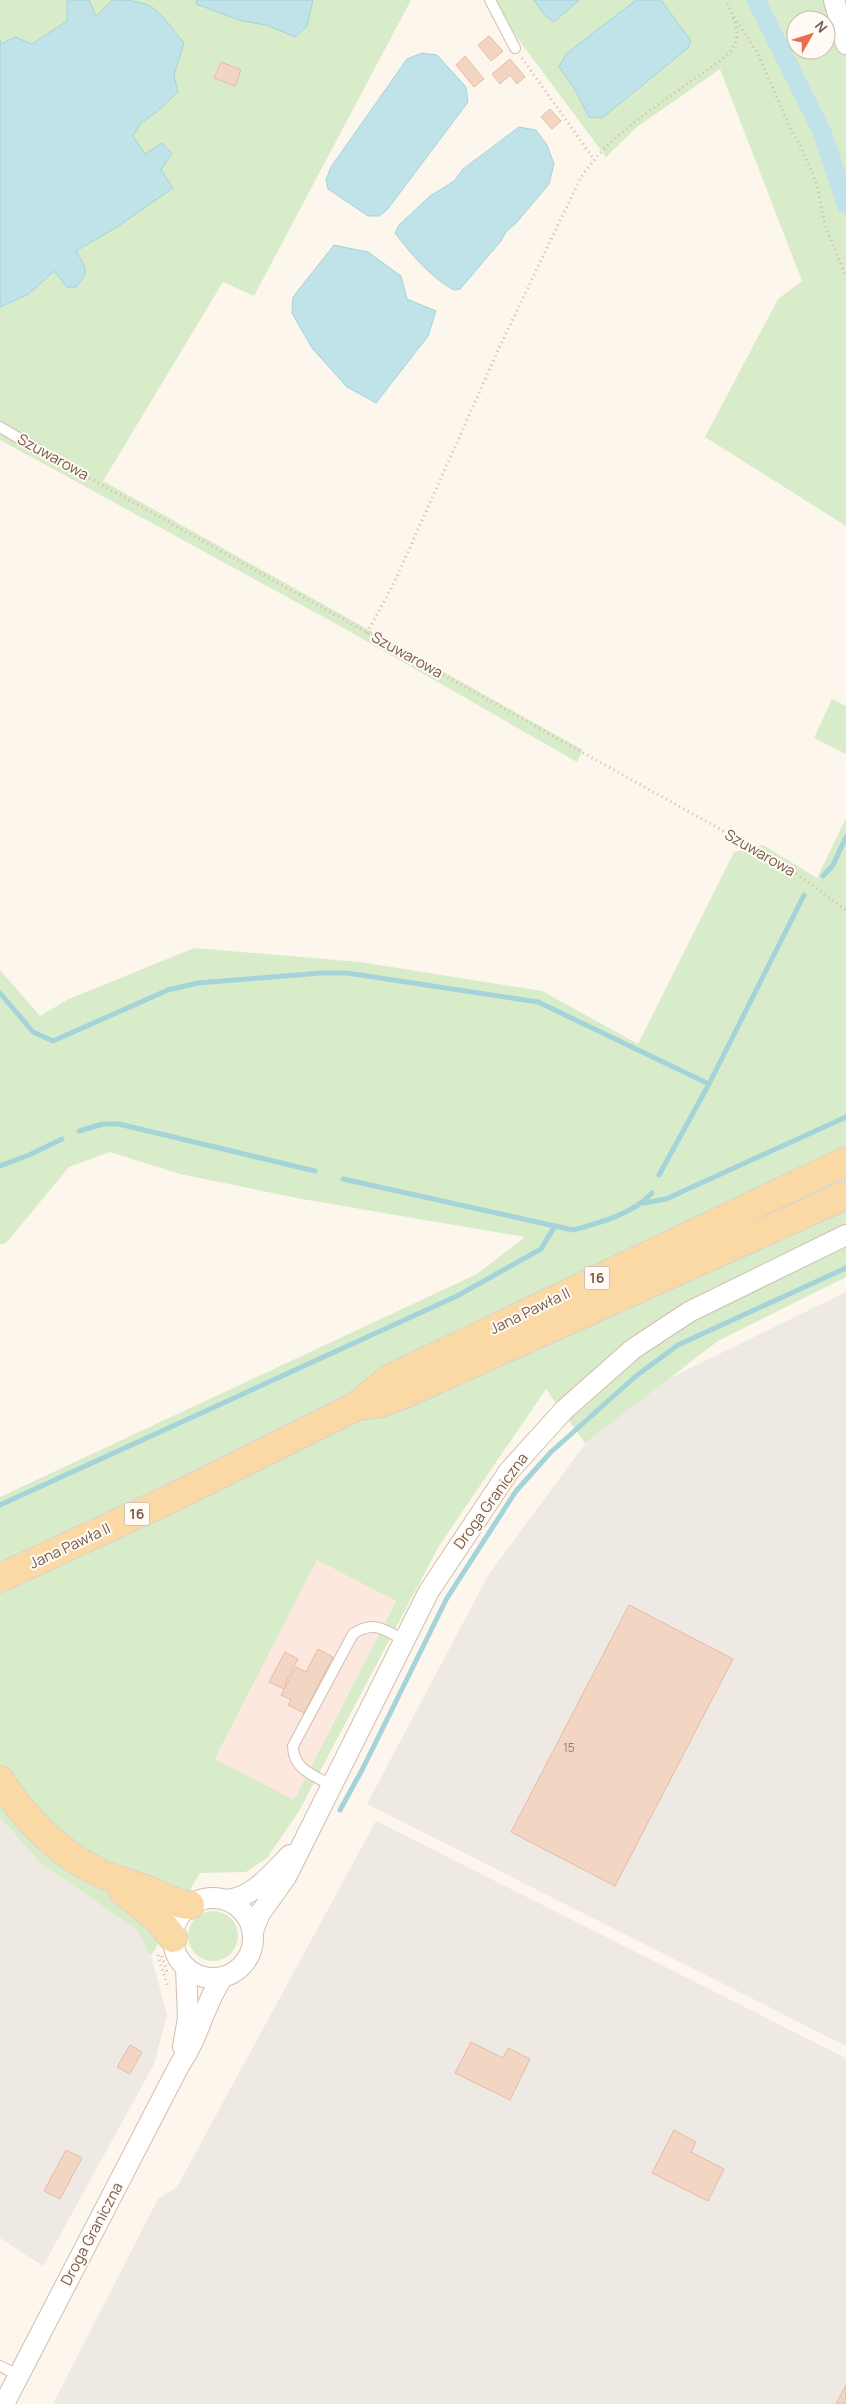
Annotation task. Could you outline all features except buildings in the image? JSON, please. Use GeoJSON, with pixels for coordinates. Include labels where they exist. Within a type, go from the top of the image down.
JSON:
{"type":"FeatureCollection","features":[{"type":"Feature","properties":{"kind":"main road","name":"Jana Pawła II"},"geometry":{"type":"LineString","coordinates":[[0,1578],[174,1497],[355,1407],[391,1378],[846,1161]]}},
{"type":"Feature","properties":{"kind":"main road","name":"Jana Pawła II"},"geometry":{"type":"LineString","coordinates":[[355,1407],[381,1403],[402,1395],[846,1194]]}},
{"type":"Feature","properties":{"kind":"main road"},"geometry":{"type":"LineString","coordinates":[[0,1780],[25,1813],[42,1831],[78,1860],[101,1873],[159,1920],[162,1944]]}},
{"type":"Feature","properties":{"kind":"main road"},"geometry":{"type":"LineString","coordinates":[[101,1873],[151,1891],[170,1901],[190,1905]]}},
{"type":"Feature","properties":{"kind":"street"},"geometry":{"type":"LineString","coordinates":[[834,0],[846,44]]}},
{"type":"Feature","properties":{"kind":"street","name":"Droga Graniczna"},"geometry":{"type":"LineString","coordinates":[[253,1931],[259,1915],[286,1877],[429,1592],[509,1471],[564,1410],[633,1349],[689,1312],[846,1235]]}},
{"type":"Feature","properties":{"kind":"street","name":"Droga Graniczna"},"geometry":{"type":"LineString","coordinates":[[227,1900],[244,1896],[261,1884],[302,1843]]}},
{"type":"Feature","properties":{"kind":"street"},"geometry":{"type":"LineString","coordinates":[[208,1897],[227,1900],[239,1907],[248,1918],[253,1931],[253,1943],[244,1964],[234,1972],[224,1976],[204,1977],[186,1968],[175,1949],[162,1944],[190,1905],[208,1897]]}},
{"type":"Feature","properties":{"kind":"street","name":"Droga Graniczna"},"geometry":{"type":"LineString","coordinates":[[180,2064],[188,2018],[186,1968]]}},
{"type":"Feature","properties":{"kind":"street","name":"Droga Graniczna"},"geometry":{"type":"LineString","coordinates":[[4,2404],[180,2064],[192,2046],[214,1990],[224,1976]]}},
{"type":"Feature","properties":{"kind":"lane"},"geometry":{"type":"LineString","coordinates":[[490,0],[515,48]]}},
{"type":"Feature","properties":{"kind":"lane","name":"Szuwarowa"},"geometry":{"type":"LineString","coordinates":[[0,427],[39,450]]}},
{"type":"Feature","properties":{"kind":"lane"},"geometry":{"type":"LineString","coordinates":[[331,1785],[299,1766],[293,1756],[293,1746],[353,1634],[362,1628],[372,1626],[404,1640]]}},
{"type":"Feature","properties":{"kind":"lane"},"geometry":{"type":"LineString","coordinates":[[0,2366],[18,2374]]}},
{"type":"Feature","properties":{"kind":"path"},"geometry":{"type":"LineString","coordinates":[[367,633],[394,583],[500,346],[580,179],[593,158],[634,123],[719,61],[735,44],[737,32],[726,0]]}},
{"type":"Feature","properties":{"kind":"path"},"geometry":{"type":"LineString","coordinates":[[732,14],[757,52],[817,184],[825,225],[846,278]]}},
{"type":"Feature","properties":{"kind":"path"},"geometry":{"type":"LineString","coordinates":[[515,48],[593,158]]}},
{"type":"Feature","properties":{"kind":"path","name":"Szuwarowa"},"geometry":{"type":"LineString","coordinates":[[39,450],[720,829],[812,885],[846,910]]}},
{"type":"Feature","properties":{"kind":"path"},"geometry":{"type":"LineString","coordinates":[[162,1944],[171,1992]]}},
{"type":"Feature","properties":{"kind":"shaded area"},"geometry":{"type":"Polygon","coordinates":[[[846,1292],[846,2046],[367,1804],[489,1574],[613,1406],[846,1292]]]}},
{"type":"Feature","properties":{"kind":"shaded area"},"geometry":{"type":"Polygon","coordinates":[[[317,1560],[396,1600],[294,1800],[215,1760],[317,1560]]]}},
{"type":"Feature","properties":{"kind":"shaded area"},"geometry":{"type":"Polygon","coordinates":[[[0,1817],[40,1863],[136,1929],[151,1956],[167,2015],[154,2064],[43,2266],[0,2238],[0,1817]]]}},
{"type":"Feature","properties":{"kind":"shaded area"},"geometry":{"type":"Polygon","coordinates":[[[376,1821],[846,2058],[846,2404],[53,2404],[158,2199],[177,2187],[376,1821]]]}},
{"type":"Feature","properties":{"kind":"green space"},"geometry":{"type":"Polygon","coordinates":[[[0,0],[411,0],[254,296],[223,282],[103,481],[583,750],[577,762],[340,626],[0,440],[0,0]]]}},
{"type":"Feature","properties":{"kind":"green space"},"geometry":{"type":"Polygon","coordinates":[[[489,0],[842,0],[846,15],[846,526],[705,437],[778,299],[802,281],[720,69],[637,127],[606,157],[489,0]]]}},
{"type":"Feature","properties":{"kind":"green space"},"geometry":{"type":"Polygon","coordinates":[[[832,699],[846,706],[846,754],[814,738],[832,699]]]}},
{"type":"Feature","properties":{"kind":"green space"},"geometry":{"type":"Polygon","coordinates":[[[846,818],[846,1277],[718,1341],[585,1443],[546,1389],[439,1546],[299,1811],[267,1858],[246,1872],[200,1873],[151,1956],[136,1929],[40,1863],[0,1817],[0,1497],[477,1274],[525,1237],[302,1199],[180,1174],[110,1152],[69,1167],[6,1243],[0,1245],[0,970],[40,1016],[69,999],[194,948],[360,962],[542,991],[638,1044],[734,852],[763,845],[817,878],[846,818]],[[317,1560],[215,1759],[294,1800],[396,1601],[317,1560]]]}},
{"type":"Feature","properties":{"kind":"green space"},"geometry":{"type":"Polygon","coordinates":[[[208,1911],[218,1911],[231,1918],[238,1931],[238,1941],[231,1954],[218,1961],[208,1961],[199,1957],[192,1950],[188,1941],[188,1931],[192,1922],[199,1915],[208,1911]]]}},
{"type":"Feature","properties":{"kind":"water"},"geometry":{"type":"Polygon","coordinates":[[[67,0],[89,0],[96,16],[112,0],[139,2],[148,5],[161,15],[184,43],[174,75],[178,92],[141,123],[133,136],[145,154],[162,143],[172,153],[161,170],[173,188],[117,227],[76,251],[82,261],[85,273],[81,282],[76,287],[67,287],[54,271],[29,294],[0,307],[0,40],[1,44],[15,37],[32,44],[67,21],[67,0]]]}},
{"type":"Feature","properties":{"kind":"water"},"geometry":{"type":"Polygon","coordinates":[[[197,0],[313,0],[307,26],[295,37],[266,25],[242,21],[196,4],[197,0]]]}},
{"type":"Feature","properties":{"kind":"water"},"geometry":{"type":"Polygon","coordinates":[[[534,0],[579,0],[554,22],[546,17],[534,0]]]}},
{"type":"Feature","properties":{"kind":"water"},"geometry":{"type":"Polygon","coordinates":[[[636,0],[661,0],[691,41],[688,48],[602,118],[589,117],[574,88],[559,67],[566,54],[636,0]]]}},
{"type":"Feature","properties":{"kind":"water"},"geometry":{"type":"Polygon","coordinates":[[[422,53],[437,55],[466,87],[468,102],[387,210],[379,216],[368,216],[328,189],[326,180],[331,167],[407,59],[422,53]]]}},
{"type":"Feature","properties":{"kind":"water"},"geometry":{"type":"Polygon","coordinates":[[[519,127],[536,130],[547,145],[554,164],[549,184],[517,222],[506,232],[501,241],[460,289],[454,290],[429,272],[395,233],[399,225],[430,196],[454,181],[463,169],[519,127]]]}},
{"type":"Feature","properties":{"kind":"water"},"geometry":{"type":"Polygon","coordinates":[[[334,245],[368,252],[401,276],[407,299],[436,311],[428,336],[376,403],[347,387],[312,348],[292,313],[293,297],[334,245]]]}},
{"type":"Feature","properties":{"kind":"waterway"},"geometry":{"type":"LineString","coordinates":[[756,0],[822,132],[846,204]]}},
{"type":"Feature","properties":{"kind":"waterway"},"geometry":{"type":"LineString","coordinates":[[823,876],[833,865],[846,837]]}},
{"type":"Feature","properties":{"kind":"waterway"},"geometry":{"type":"LineString","coordinates":[[0,993],[33,1032],[53,1041],[168,990],[198,983],[321,973],[347,973],[538,1002],[709,1084],[804,895]]}},
{"type":"Feature","properties":{"kind":"waterway"},"geometry":{"type":"LineString","coordinates":[[659,1175],[709,1084]]}},
{"type":"Feature","properties":{"kind":"waterway"},"geometry":{"type":"LineString","coordinates":[[644,1203],[666,1199],[846,1117]]}},
{"type":"Feature","properties":{"kind":"waterway"},"geometry":{"type":"LineString","coordinates":[[79,1131],[103,1124],[119,1124],[315,1171]]}},
{"type":"Feature","properties":{"kind":"waterway"},"geometry":{"type":"LineString","coordinates":[[0,1166],[62,1139]]}},
{"type":"Feature","properties":{"kind":"waterway"},"geometry":{"type":"LineString","coordinates":[[343,1179],[573,1230],[626,1212],[652,1193]]}},
{"type":"Feature","properties":{"kind":"waterway"},"geometry":{"type":"LineString","coordinates":[[0,1505],[457,1296],[541,1249],[555,1226]]}},
{"type":"Feature","properties":{"kind":"waterway"},"geometry":{"type":"LineString","coordinates":[[340,1810],[362,1770],[447,1598],[516,1491],[551,1452],[636,1376],[678,1345],[846,1268]]}}]}
